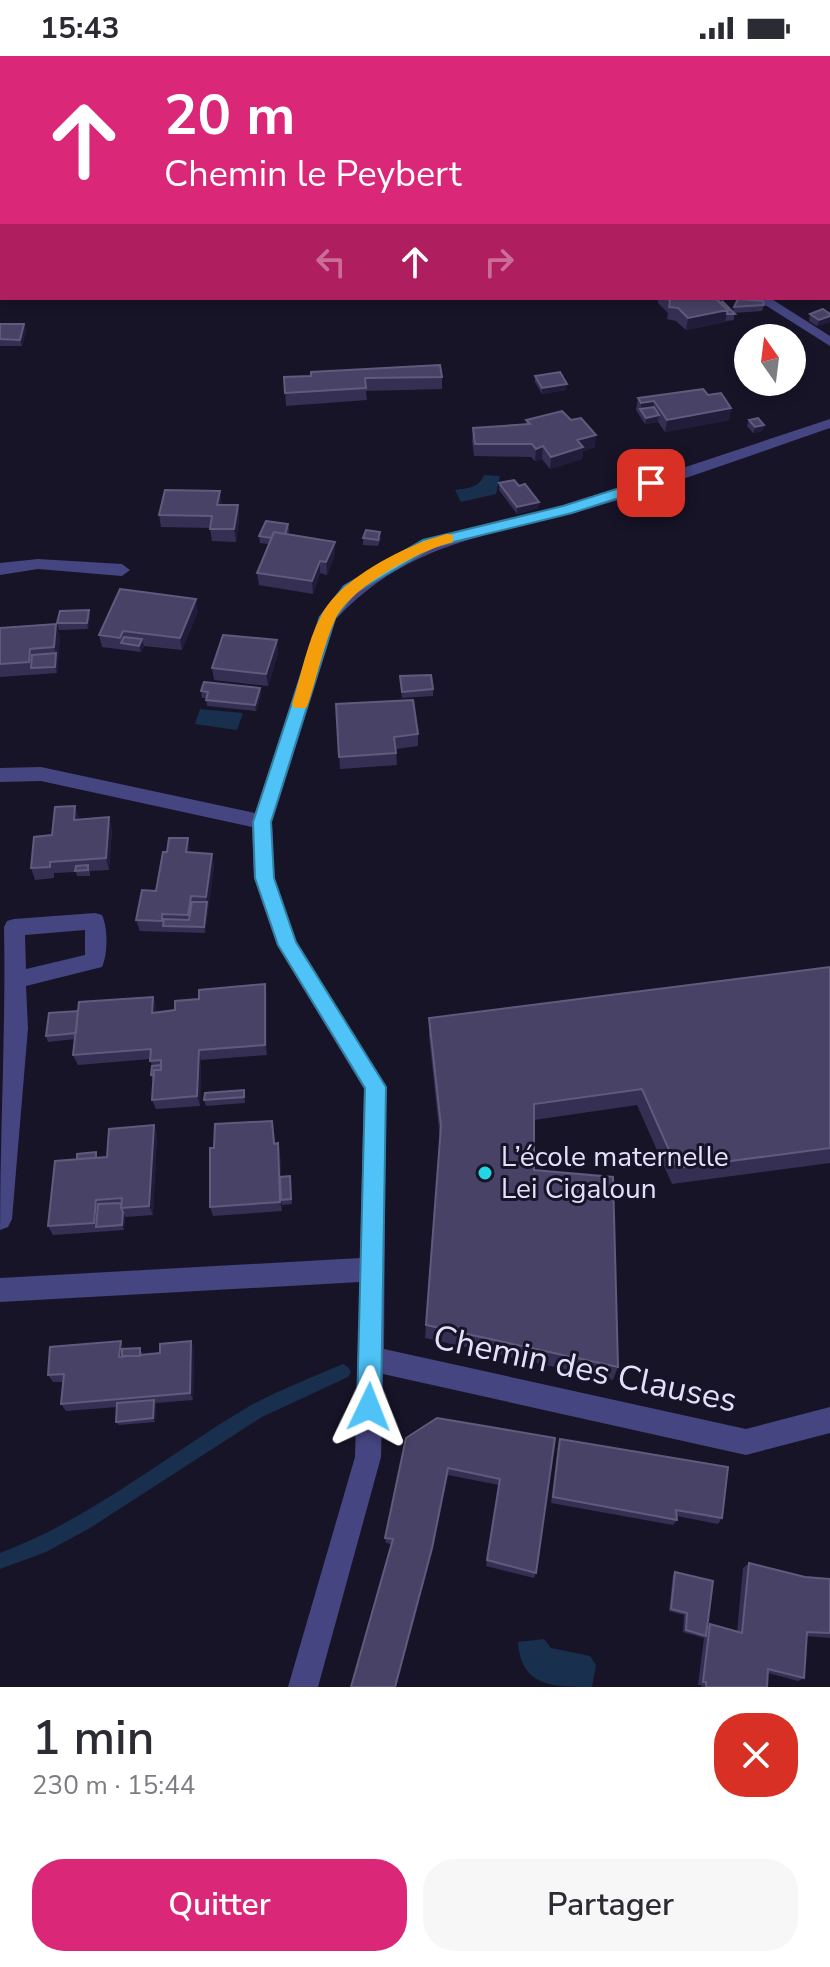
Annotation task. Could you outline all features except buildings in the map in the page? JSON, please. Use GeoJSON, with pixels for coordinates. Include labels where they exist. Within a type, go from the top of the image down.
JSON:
{"type":"FeatureCollection","features":[{"type":"Feature","properties":{"kind":"street"},"geometry":{"type":"LineString","coordinates":[[764,300],[830,342]]}},
{"type":"Feature","properties":{"kind":"street"},"geometry":{"type":"LineString","coordinates":[[303,1687],[368,1457],[375,1087],[287,945],[264,878],[262,822],[328,617],[349,590],[428,544],[566,510],[830,423]]}},
{"type":"Feature","properties":{"kind":"street"},"geometry":{"type":"LineString","coordinates":[[0,569],[38,564],[122,570]]}},
{"type":"Feature","properties":{"kind":"street"},"geometry":{"type":"LineString","coordinates":[[0,775],[41,774],[262,822]]}},
{"type":"Feature","properties":{"kind":"street"},"geometry":{"type":"LineString","coordinates":[[0,1219],[17,1028],[16,980]]}},
{"type":"Feature","properties":{"kind":"street"},"geometry":{"type":"LineString","coordinates":[[0,1290],[372,1269]]}},
{"type":"Feature","properties":{"kind":"street","name":"Chemin des Clauses"},"geometry":{"type":"LineString","coordinates":[[371,1359],[746,1442],[830,1420]]}},
{"type":"Feature","properties":{"kind":"water"},"geometry":{"type":"Polygon","coordinates":[[[484,475],[500,476],[496,494],[461,502],[455,490],[476,485],[484,475]]]}},
{"type":"Feature","properties":{"kind":"water"},"geometry":{"type":"Polygon","coordinates":[[[200,709],[243,713],[237,730],[195,724],[200,709]]]}},
{"type":"Feature","properties":{"kind":"water"},"geometry":{"type":"Polygon","coordinates":[[[544,1639],[551,1648],[590,1656],[596,1665],[592,1687],[552,1685],[532,1676],[520,1657],[518,1642],[544,1639]]]}},
{"type":"Feature","properties":{"kind":"waterway"},"geometry":{"type":"LineString","coordinates":[[0,1561],[40,1546],[84,1522],[256,1411],[343,1372]]}},
{"type":"Feature","properties":{"kind":"slow traffic"},"geometry":{"type":"LineString","coordinates":[[300,704],[328,617],[349,590],[428,544],[447,539]]}},
{"type":"Feature","properties":{"kind":"place","name":"L’école maternelle Lei Cigaloun"},"geometry":{"type":"Point","coordinates":[485,1173]}},
{"type":"Feature","properties":{"kind":"route"},"geometry":{"type":"LineString","coordinates":[[369,1407],[375,1087],[287,945],[264,878],[262,822],[328,617],[349,590],[428,544],[566,510],[651,483]]}}]}
